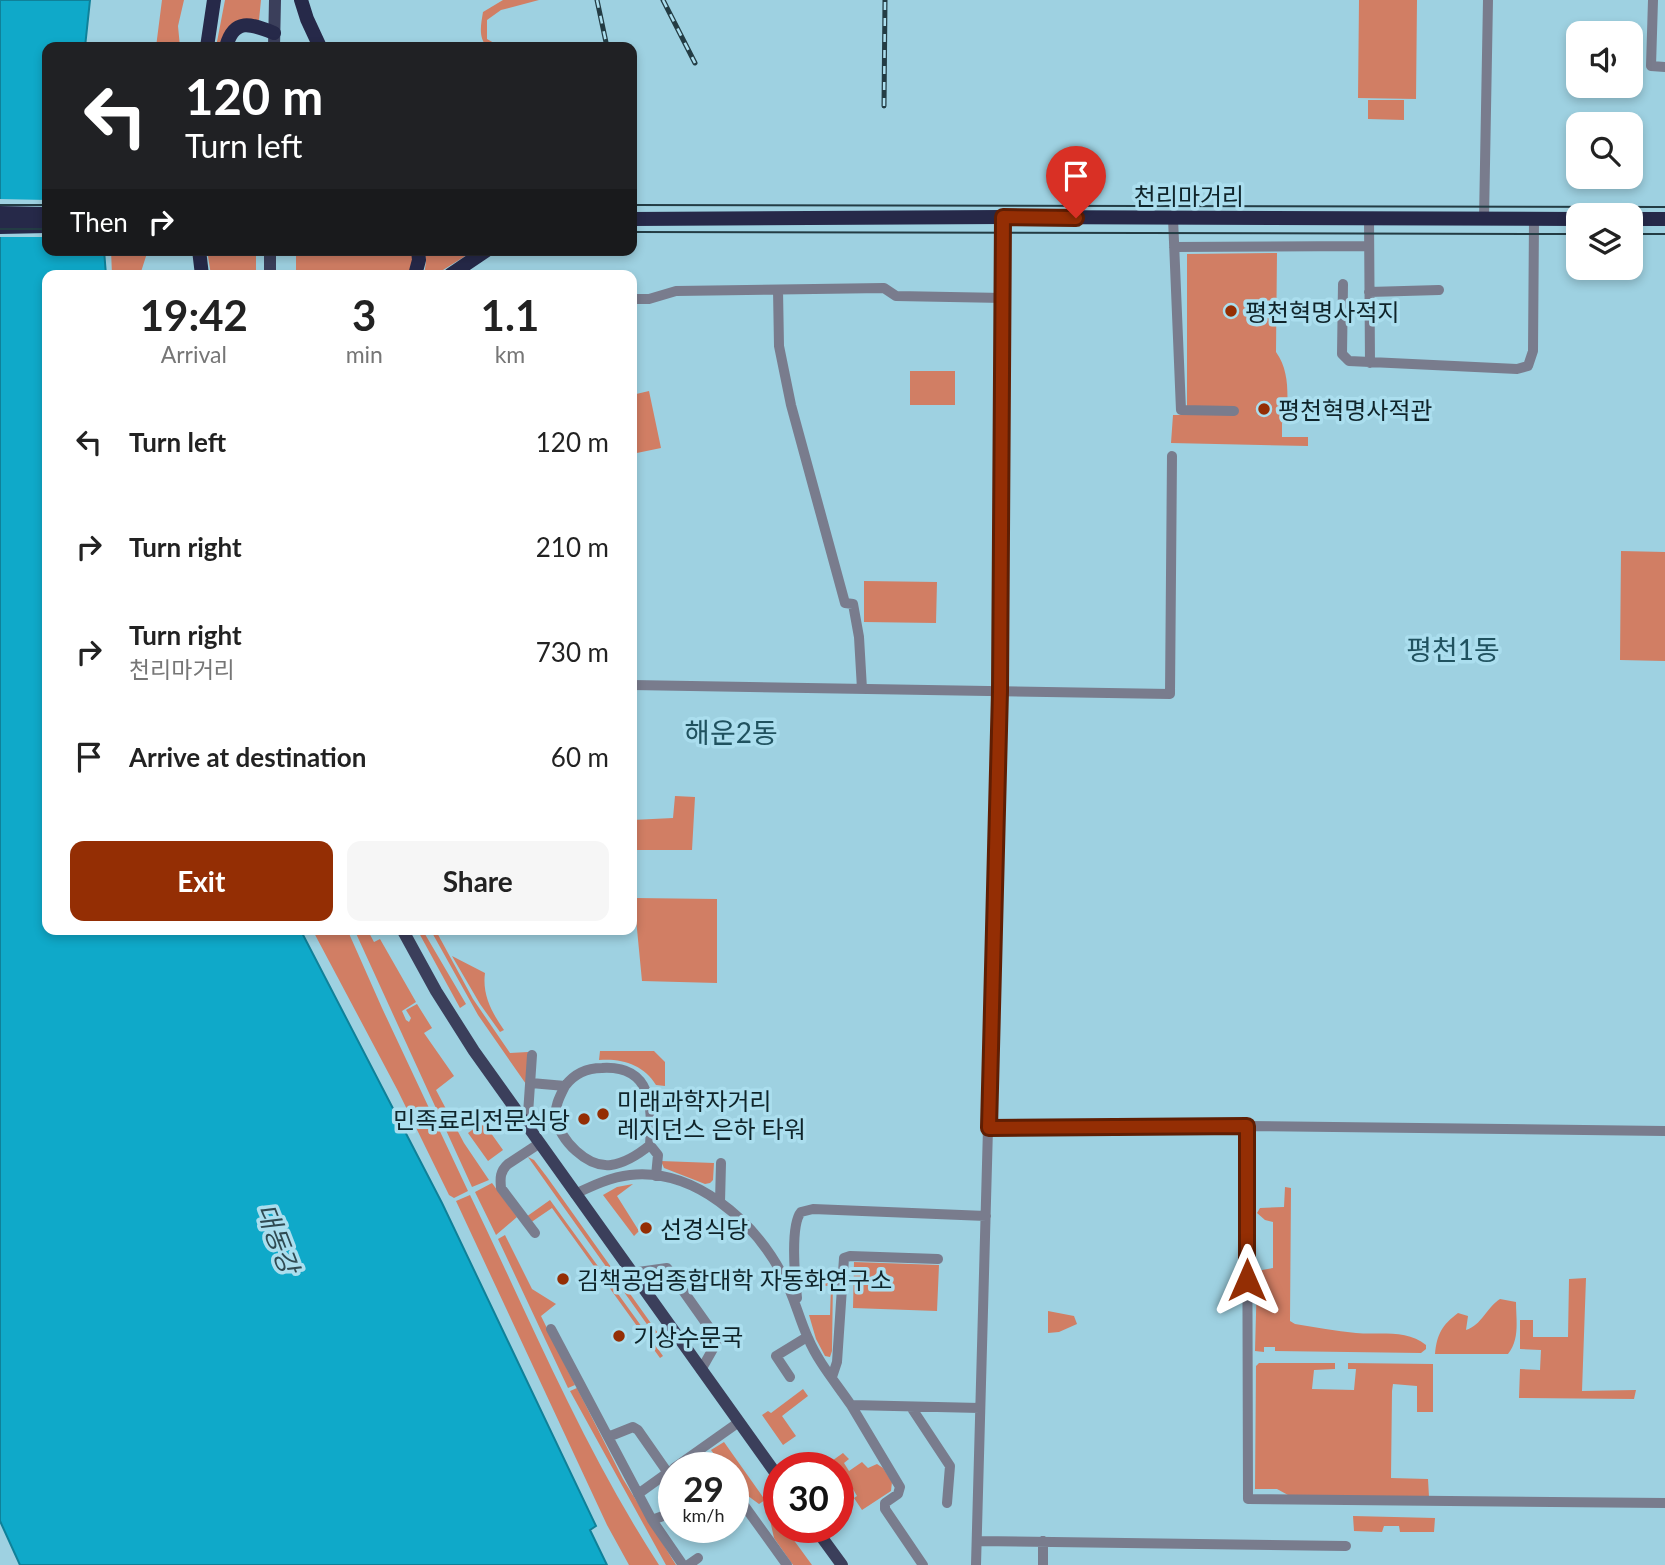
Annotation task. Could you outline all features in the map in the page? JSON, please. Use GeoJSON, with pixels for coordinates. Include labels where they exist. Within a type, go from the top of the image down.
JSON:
{"type":"FeatureCollection","features":[{"type":"Feature","properties":{"kind":"highway"},"geometry":{"type":"LineString","coordinates":[[208,42],[214,0]]}},
{"type":"Feature","properties":{"kind":"highway"},"geometry":{"type":"LineString","coordinates":[[301,0],[318,42]]}},
{"type":"Feature","properties":{"kind":"highway"},"geometry":{"type":"LineString","coordinates":[[228,42],[232,33],[243,25],[257,26],[274,40]]}},
{"type":"Feature","properties":{"kind":"highway"},"geometry":{"type":"LineString","coordinates":[[0,213],[42,214]]}},
{"type":"Feature","properties":{"kind":"highway","name":"천리마거리"},"geometry":{"type":"LineString","coordinates":[[637,219],[1566,219]]}},
{"type":"Feature","properties":{"kind":"highway"},"geometry":{"type":"LineString","coordinates":[[1643,219],[1665,219]]}},
{"type":"Feature","properties":{"kind":"highway"},"geometry":{"type":"LineString","coordinates":[[0,227],[42,226]]}},
{"type":"Feature","properties":{"kind":"highway"},"geometry":{"type":"LineString","coordinates":[[457,270],[478,256]]}},
{"type":"Feature","properties":{"kind":"main road"},"geometry":{"type":"LineString","coordinates":[[274,40],[275,0]]}},
{"type":"Feature","properties":{"kind":"main road"},"geometry":{"type":"LineString","coordinates":[[405,935],[436,991],[474,1051],[763,1456]]}},
{"type":"Feature","properties":{"kind":"main road"},"geometry":{"type":"LineString","coordinates":[[826,1543],[842,1565]]}},
{"type":"Feature","properties":{"kind":"street"},"geometry":{"type":"LineString","coordinates":[[1484,219],[1488,0]]}},
{"type":"Feature","properties":{"kind":"street"},"geometry":{"type":"LineString","coordinates":[[1653,0],[1651,66],[1665,67]]}},
{"type":"Feature","properties":{"kind":"street"},"geometry":{"type":"LineString","coordinates":[[976,1565],[1000,691],[1003,217]]}},
{"type":"Feature","properties":{"kind":"street"},"geometry":{"type":"LineString","coordinates":[[1173,218],[1181,410],[1234,411]]}},
{"type":"Feature","properties":{"kind":"street"},"geometry":{"type":"LineString","coordinates":[[1369,218],[1370,363]]}},
{"type":"Feature","properties":{"kind":"street"},"geometry":{"type":"LineString","coordinates":[[1343,284],[1342,354],[1349,361],[1517,369],[1528,366],[1533,351],[1534,219]]}},
{"type":"Feature","properties":{"kind":"street"},"geometry":{"type":"LineString","coordinates":[[1174,247],[1368,246]]}},
{"type":"Feature","properties":{"kind":"street"},"geometry":{"type":"LineString","coordinates":[[637,299],[649,299],[676,291],[884,288],[896,296],[1004,298]]}},
{"type":"Feature","properties":{"kind":"street"},"geometry":{"type":"LineString","coordinates":[[778,290],[779,346],[845,603],[853,604],[859,637],[862,689]]}},
{"type":"Feature","properties":{"kind":"street"},"geometry":{"type":"LineString","coordinates":[[1369,292],[1439,290]]}},
{"type":"Feature","properties":{"kind":"street"},"geometry":{"type":"LineString","coordinates":[[637,685],[1170,694],[1172,456]]}},
{"type":"Feature","properties":{"kind":"street"},"geometry":{"type":"LineString","coordinates":[[531,1131],[528,1114],[532,1055]]}},
{"type":"Feature","properties":{"kind":"street"},"geometry":{"type":"LineString","coordinates":[[650,1145],[626,1160],[610,1165],[584,1159],[569,1142],[556,1120],[557,1104],[565,1086],[578,1073],[597,1068],[616,1067],[634,1073],[643,1085],[650,1103],[650,1145],[658,1155],[656,1176]]}},
{"type":"Feature","properties":{"kind":"street"},"geometry":{"type":"LineString","coordinates":[[531,1083],[565,1086]]}},
{"type":"Feature","properties":{"kind":"street"},"geometry":{"type":"LineString","coordinates":[[989,1128],[1247,1126],[1665,1131]]}},
{"type":"Feature","properties":{"kind":"street"},"geometry":{"type":"LineString","coordinates":[[1247,1126],[1248,1499],[1665,1503]]}},
{"type":"Feature","properties":{"kind":"street"},"geometry":{"type":"LineString","coordinates":[[535,1233],[501,1188],[500,1180],[503,1169],[508,1164],[540,1143]]}},
{"type":"Feature","properties":{"kind":"street"},"geometry":{"type":"LineString","coordinates":[[720,1202],[721,1163]]}},
{"type":"Feature","properties":{"kind":"street"},"geometry":{"type":"LineString","coordinates":[[575,1194],[616,1178],[631,1175],[665,1176],[690,1183],[720,1202],[748,1228],[781,1271],[797,1305],[807,1337],[900,1488],[898,1494],[885,1503],[885,1509],[923,1565]]}},
{"type":"Feature","properties":{"kind":"street"},"geometry":{"type":"LineString","coordinates":[[797,1305],[795,1228],[797,1216],[801,1212],[813,1209],[986,1216]]}},
{"type":"Feature","properties":{"kind":"street"},"geometry":{"type":"LineString","coordinates":[[832,1377],[837,1363],[844,1258],[850,1255],[938,1259]]}},
{"type":"Feature","properties":{"kind":"street"},"geometry":{"type":"LineString","coordinates":[[631,1273],[667,1268],[718,1340],[701,1370]]}},
{"type":"Feature","properties":{"kind":"street"},"geometry":{"type":"LineString","coordinates":[[551,1329],[652,1520],[683,1565]]}},
{"type":"Feature","properties":{"kind":"street"},"geometry":{"type":"LineString","coordinates":[[790,1377],[776,1356],[807,1337]]}},
{"type":"Feature","properties":{"kind":"street"},"geometry":{"type":"LineString","coordinates":[[850,1405],[980,1408]]}},
{"type":"Feature","properties":{"kind":"street"},"geometry":{"type":"LineString","coordinates":[[911,1406],[950,1466],[947,1503]]}},
{"type":"Feature","properties":{"kind":"street"},"geometry":{"type":"LineString","coordinates":[[697,1452],[739,1422]]}},
{"type":"Feature","properties":{"kind":"street"},"geometry":{"type":"LineString","coordinates":[[608,1437],[633,1427],[658,1454]]}},
{"type":"Feature","properties":{"kind":"street"},"geometry":{"type":"LineString","coordinates":[[638,1494],[658,1480]]}},
{"type":"Feature","properties":{"kind":"street"},"geometry":{"type":"LineString","coordinates":[[749,1512],[787,1565]]}},
{"type":"Feature","properties":{"kind":"street"},"geometry":{"type":"LineString","coordinates":[[652,1520],[658,1518]]}},
{"type":"Feature","properties":{"kind":"street"},"geometry":{"type":"LineString","coordinates":[[977,1541],[1346,1546]]}},
{"type":"Feature","properties":{"kind":"street"},"geometry":{"type":"LineString","coordinates":[[1043,1541],[1043,1565]]}},
{"type":"Feature","properties":{"kind":"street"},"geometry":{"type":"LineString","coordinates":[[688,1565],[698,1558]]}},
{"type":"Feature","properties":{"kind":"shaded area"},"geometry":{"type":"Polygon","coordinates":[[[162,0],[184,0],[178,26],[180,42],[157,42],[162,0]]]}},
{"type":"Feature","properties":{"kind":"shaded area"},"geometry":{"type":"Polygon","coordinates":[[[225,0],[261,0],[259,20],[250,20],[226,42],[217,42],[225,0]]]}},
{"type":"Feature","properties":{"kind":"shaded area"},"geometry":{"type":"Polygon","coordinates":[[[503,0],[539,0],[501,10],[487,20],[487,39],[492,42],[484,42],[481,35],[483,12],[503,0]]]}},
{"type":"Feature","properties":{"kind":"shaded area"},"geometry":{"type":"Polygon","coordinates":[[[1359,0],[1417,0],[1416,99],[1358,98],[1359,0]]]}},
{"type":"Feature","properties":{"kind":"shaded area"},"geometry":{"type":"Polygon","coordinates":[[[1368,100],[1404,100],[1404,120],[1368,119],[1368,100]]]}},
{"type":"Feature","properties":{"kind":"shaded area","name":"평천혁명사적지"},"geometry":{"type":"Polygon","coordinates":[[[1277,253],[1276,352],[1284,368],[1287,395],[1287,422],[1282,423],[1282,437],[1308,437],[1308,446],[1171,443],[1173,415],[1187,415],[1187,254],[1277,253]]]}},
{"type":"Feature","properties":{"kind":"shaded area"},"geometry":{"type":"Polygon","coordinates":[[[111,256],[146,256],[142,270],[112,270],[111,256]]]}},
{"type":"Feature","properties":{"kind":"shaded area"},"geometry":{"type":"Polygon","coordinates":[[[208,256],[256,256],[256,270],[210,270],[208,256]]]}},
{"type":"Feature","properties":{"kind":"shaded area"},"geometry":{"type":"Polygon","coordinates":[[[296,256],[413,256],[414,260],[411,270],[296,270],[296,256]]]}},
{"type":"Feature","properties":{"kind":"shaded area"},"geometry":{"type":"Polygon","coordinates":[[[426,256],[465,256],[443,270],[425,270],[426,256]]]}},
{"type":"Feature","properties":{"kind":"shaded area"},"geometry":{"type":"Polygon","coordinates":[[[910,371],[955,371],[955,405],[910,405],[910,371]]]}},
{"type":"Feature","properties":{"kind":"shaded area"},"geometry":{"type":"Polygon","coordinates":[[[649,391],[661,448],[637,453],[637,394],[649,391]]]}},
{"type":"Feature","properties":{"kind":"shaded area"},"geometry":{"type":"Polygon","coordinates":[[[1621,551],[1665,552],[1665,661],[1620,660],[1621,551]]]}},
{"type":"Feature","properties":{"kind":"shaded area"},"geometry":{"type":"Polygon","coordinates":[[[864,581],[937,582],[936,623],[864,622],[864,581]]]}},
{"type":"Feature","properties":{"kind":"shaded area"},"geometry":{"type":"Polygon","coordinates":[[[675,796],[695,797],[692,850],[637,850],[637,820],[673,818],[675,796]]]}},
{"type":"Feature","properties":{"kind":"shaded area"},"geometry":{"type":"Polygon","coordinates":[[[637,898],[717,899],[717,983],[642,981],[637,898]]]}},
{"type":"Feature","properties":{"kind":"shaded area"},"geometry":{"type":"Polygon","coordinates":[[[315,935],[350,935],[468,1191],[454,1198],[449,1195],[398,1091],[315,935]]]}},
{"type":"Feature","properties":{"kind":"shaded area"},"geometry":{"type":"Polygon","coordinates":[[[357,935],[370,935],[374,942],[380,939],[416,1002],[402,1011],[406,1020],[409,1022],[411,1018],[406,1010],[417,1004],[432,1028],[424,1033],[454,1076],[436,1090],[464,1143],[489,1180],[472,1187],[357,935]]]}},
{"type":"Feature","properties":{"kind":"shaded area"},"geometry":{"type":"Polygon","coordinates":[[[420,935],[426,935],[466,1004],[460,1008],[420,935]]]}},
{"type":"Feature","properties":{"kind":"shaded area"},"geometry":{"type":"Polygon","coordinates":[[[433,935],[438,935],[473,999],[510,1053],[528,1052],[526,1084],[478,1015],[433,935]]]}},
{"type":"Feature","properties":{"kind":"shaded area"},"geometry":{"type":"Polygon","coordinates":[[[452,956],[485,973],[485,989],[489,1003],[504,1030],[500,1032],[480,1004],[452,956]]]}},
{"type":"Feature","properties":{"kind":"shaded area"},"geometry":{"type":"Polygon","coordinates":[[[600,1051],[654,1051],[665,1062],[665,1086],[656,1085],[645,1072],[632,1064],[599,1060],[600,1051]]]}},
{"type":"Feature","properties":{"kind":"shaded area"},"geometry":{"type":"Polygon","coordinates":[[[483,1122],[503,1150],[488,1161],[468,1133],[483,1122]]]}},
{"type":"Feature","properties":{"kind":"shaded area"},"geometry":{"type":"Polygon","coordinates":[[[528,1157],[534,1160],[547,1177],[665,1343],[666,1351],[528,1157]]]}},
{"type":"Feature","properties":{"kind":"shaded area"},"geometry":{"type":"Polygon","coordinates":[[[661,1161],[714,1163],[713,1180],[705,1184],[664,1168],[661,1161]]]}},
{"type":"Feature","properties":{"kind":"shaded area"},"geometry":{"type":"Polygon","coordinates":[[[492,1183],[517,1217],[496,1235],[475,1192],[492,1183]]]}},
{"type":"Feature","properties":{"kind":"shaded area"},"geometry":{"type":"Polygon","coordinates":[[[633,1184],[617,1196],[639,1231],[634,1236],[603,1195],[617,1187],[633,1184]]]}},
{"type":"Feature","properties":{"kind":"shaded area"},"geometry":{"type":"Polygon","coordinates":[[[1285,1187],[1291,1188],[1290,1321],[1348,1332],[1402,1335],[1418,1340],[1426,1345],[1426,1349],[1421,1353],[1275,1351],[1275,1347],[1264,1347],[1264,1352],[1255,1351],[1257,1278],[1262,1270],[1273,1268],[1273,1222],[1265,1220],[1257,1213],[1260,1208],[1284,1207],[1285,1187]]]}},
{"type":"Feature","properties":{"kind":"shaded area"},"geometry":{"type":"Polygon","coordinates":[[[470,1195],[582,1429],[659,1565],[629,1565],[607,1525],[456,1201],[470,1195]]]}},
{"type":"Feature","properties":{"kind":"shaded area"},"geometry":{"type":"Polygon","coordinates":[[[550,1200],[663,1356],[660,1358],[552,1208],[530,1223],[526,1217],[550,1200]]]}},
{"type":"Feature","properties":{"kind":"shaded area"},"geometry":{"type":"Polygon","coordinates":[[[505,1235],[532,1289],[556,1304],[541,1316],[575,1385],[568,1388],[498,1239],[505,1235]]]}},
{"type":"Feature","properties":{"kind":"shaded area"},"geometry":{"type":"Polygon","coordinates":[[[854,1262],[939,1265],[937,1311],[853,1308],[854,1262]]]}},
{"type":"Feature","properties":{"kind":"shaded area"},"geometry":{"type":"Polygon","coordinates":[[[804,1276],[809,1276],[814,1283],[822,1285],[833,1276],[830,1357],[825,1356],[816,1339],[809,1315],[830,1315],[831,1286],[804,1285],[804,1276]]]}},
{"type":"Feature","properties":{"kind":"shaded area"},"geometry":{"type":"Polygon","coordinates":[[[1586,1278],[1582,1391],[1636,1390],[1634,1399],[1519,1398],[1520,1369],[1540,1370],[1541,1350],[1520,1349],[1520,1320],[1533,1320],[1533,1337],[1568,1337],[1569,1279],[1586,1278]]]}},
{"type":"Feature","properties":{"kind":"shaded area"},"geometry":{"type":"Polygon","coordinates":[[[1500,1299],[1516,1302],[1516,1336],[1508,1354],[1435,1354],[1441,1330],[1452,1317],[1458,1313],[1468,1316],[1466,1330],[1476,1324],[1500,1299]]]}},
{"type":"Feature","properties":{"kind":"shaded area"},"geometry":{"type":"Polygon","coordinates":[[[1048,1311],[1074,1316],[1077,1324],[1059,1332],[1048,1333],[1048,1311]]]}},
{"type":"Feature","properties":{"kind":"shaded area"},"geometry":{"type":"Polygon","coordinates":[[[1259,1363],[1335,1363],[1335,1369],[1314,1370],[1312,1389],[1354,1390],[1356,1369],[1348,1369],[1348,1363],[1433,1364],[1433,1412],[1417,1412],[1417,1386],[1393,1384],[1392,1391],[1391,1478],[1428,1479],[1429,1497],[1288,1495],[1277,1489],[1255,1489],[1256,1366],[1259,1363]]]}},
{"type":"Feature","properties":{"kind":"shaded area"},"geometry":{"type":"Polygon","coordinates":[[[577,1388],[623,1479],[658,1536],[658,1543],[662,1543],[676,1565],[666,1565],[570,1391],[577,1388]]]}},
{"type":"Feature","properties":{"kind":"shaded area"},"geometry":{"type":"Polygon","coordinates":[[[803,1389],[808,1396],[782,1416],[796,1436],[783,1445],[762,1415],[768,1411],[771,1413],[803,1389]]]}},
{"type":"Feature","properties":{"kind":"shaded area"},"geometry":{"type":"Polygon","coordinates":[[[724,1442],[731,1452],[712,1452],[711,1450],[724,1442]]]}},
{"type":"Feature","properties":{"kind":"shaded area"},"geometry":{"type":"Polygon","coordinates":[[[862,1462],[868,1468],[877,1464],[883,1468],[892,1482],[891,1491],[862,1510],[854,1498],[857,1496],[854,1491],[854,1468],[862,1462]]]}},
{"type":"Feature","properties":{"kind":"shaded area"},"geometry":{"type":"Polygon","coordinates":[[[749,1477],[763,1497],[763,1501],[759,1504],[749,1497],[749,1477]]]}},
{"type":"Feature","properties":{"kind":"shaded area"},"geometry":{"type":"Polygon","coordinates":[[[1353,1516],[1435,1518],[1434,1532],[1400,1532],[1399,1526],[1384,1526],[1382,1532],[1354,1531],[1353,1516]]]}},
{"type":"Feature","properties":{"kind":"shaded area"},"geometry":{"type":"Polygon","coordinates":[[[778,1543],[796,1543],[812,1565],[793,1565],[778,1543]]]}},
{"type":"Feature","properties":{"kind":"water","name":"대동강"},"geometry":{"type":"Polygon","coordinates":[[[0,0],[90,0],[86,42],[42,42],[42,256],[104,256],[106,270],[42,270],[42,935],[303,935],[442,1203],[596,1526],[590,1530],[607,1565],[20,1565],[0,1521],[0,0]]]}},
{"type":"Feature","properties":{"kind":"pier"},"geometry":{"type":"Polygon","coordinates":[[[0,199],[42,200],[42,237],[0,237],[0,199]]]}},
{"type":"Feature","properties":{"kind":"tram line"},"geometry":{"type":"LineString","coordinates":[[0,205],[42,205]]}},
{"type":"Feature","properties":{"kind":"tram line"},"geometry":{"type":"LineString","coordinates":[[637,205],[1665,207]]}},
{"type":"Feature","properties":{"kind":"tram line"},"geometry":{"type":"LineString","coordinates":[[0,229],[42,229]]}},
{"type":"Feature","properties":{"kind":"tram line"},"geometry":{"type":"LineString","coordinates":[[637,232],[1566,234]]}},
{"type":"Feature","properties":{"kind":"tram line"},"geometry":{"type":"LineString","coordinates":[[1643,234],[1665,234]]}},
{"type":"Feature","properties":{"kind":"railway"},"geometry":{"type":"LineString","coordinates":[[597,0],[606,42]]}},
{"type":"Feature","properties":{"kind":"railway"},"geometry":{"type":"LineString","coordinates":[[663,0],[695,63]]}},
{"type":"Feature","properties":{"kind":"railway"},"geometry":{"type":"LineString","coordinates":[[884,106],[885,0]]}},
{"type":"Feature","properties":{"kind":"place","name":"평천혁명사적지"},"geometry":{"type":"Point","coordinates":[1231,311]}},
{"type":"Feature","properties":{"kind":"place","name":"평천혁명사적관"},"geometry":{"type":"Point","coordinates":[1264,409]}},
{"type":"Feature","properties":{"kind":"place","name":"미래과학자거리 레지던스 은하 타워"},"geometry":{"type":"Point","coordinates":[603,1114]}},
{"type":"Feature","properties":{"kind":"place","name":"민족료리전문식당"},"geometry":{"type":"Point","coordinates":[584,1119]}},
{"type":"Feature","properties":{"kind":"place","name":"선경식당"},"geometry":{"type":"Point","coordinates":[646,1228]}},
{"type":"Feature","properties":{"kind":"place","name":"김책공업종합대학 자동화연구소"},"geometry":{"type":"Point","coordinates":[563,1279]}},
{"type":"Feature","properties":{"kind":"place","name":"기상수문국"},"geometry":{"type":"Point","coordinates":[619,1336]}},
{"type":"Feature","properties":{"kind":"district","name":"평천1동"},"geometry":{"type":"Point","coordinates":[1453,649]}},
{"type":"Feature","properties":{"kind":"district","name":"해운2동"},"geometry":{"type":"Point","coordinates":[731,732]}},
{"type":"Feature","properties":{"kind":"route"},"geometry":{"type":"LineString","coordinates":[[1076,218],[1003,217],[1000,691],[989,1128],[1247,1126],[1247,1280]]}}]}
